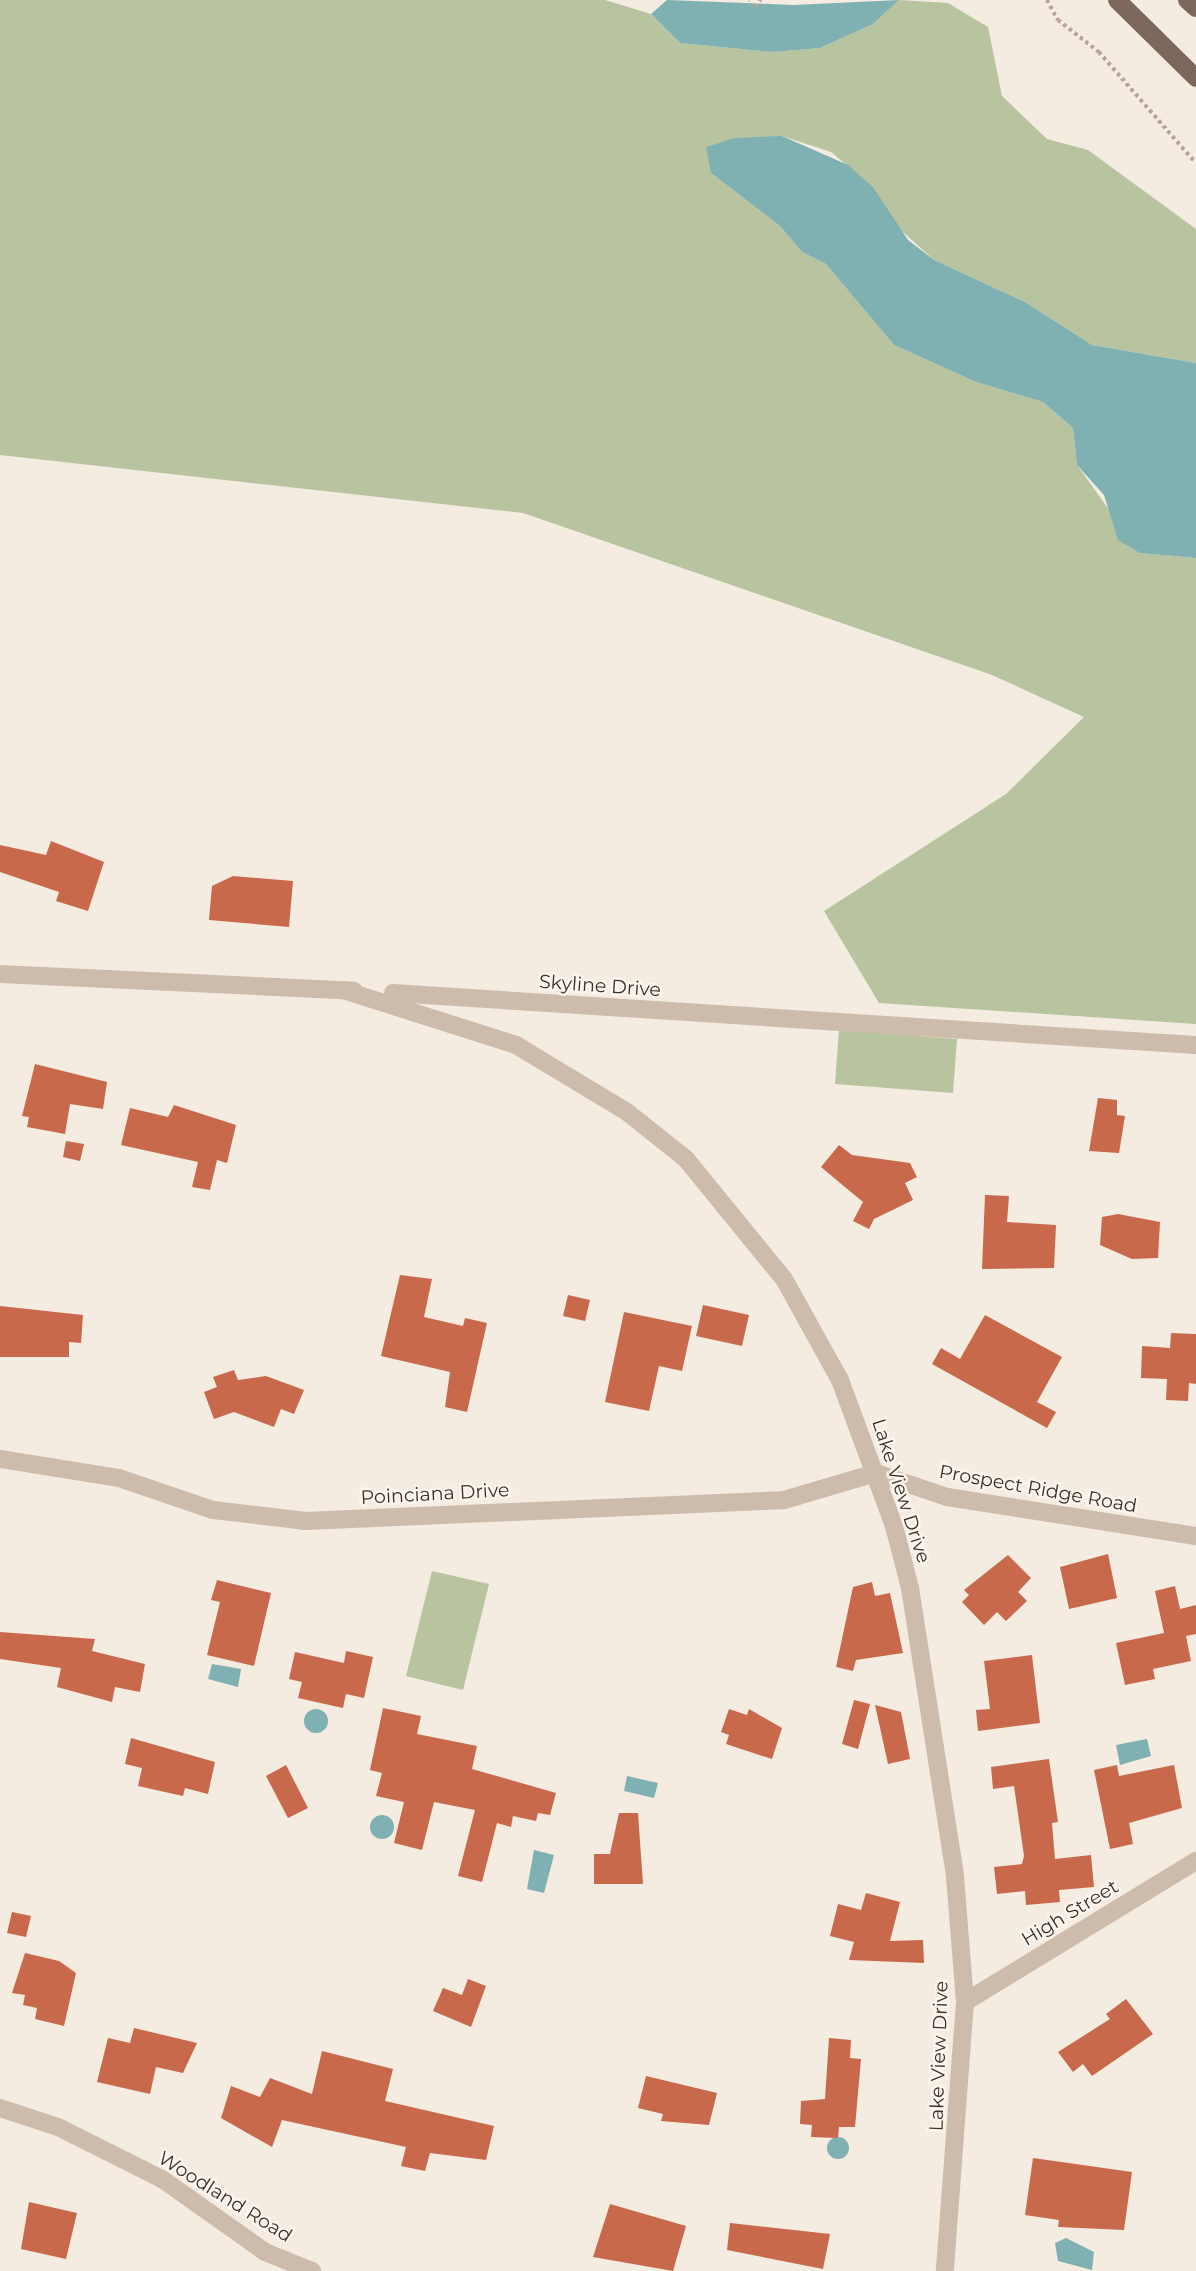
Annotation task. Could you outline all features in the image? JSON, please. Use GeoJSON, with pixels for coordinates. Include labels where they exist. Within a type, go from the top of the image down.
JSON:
{"type":"FeatureCollection","features":[{"type":"Feature","properties":{"kind":"main road"},"geometry":{"type":"LineString","coordinates":[[1116,0],[1196,78]]}},
{"type":"Feature","properties":{"kind":"main road"},"geometry":{"type":"LineString","coordinates":[[1187,0],[1196,8]]}},
{"type":"Feature","properties":{"kind":"street","name":"Skyline Drive"},"geometry":{"type":"LineString","coordinates":[[0,974],[343,990],[1196,1045]]}},
{"type":"Feature","properties":{"kind":"street","name":"Lake View Drive"},"geometry":{"type":"LineString","coordinates":[[343,990],[516,1045],[609,1100],[686,1159],[784,1279],[817,1334],[876,1473],[910,1588],[955,1877],[965,2002],[945,2271]]}},
{"type":"Feature","properties":{"kind":"street","name":"Poinciana Drive"},"geometry":{"type":"LineString","coordinates":[[0,1460],[119,1478],[213,1510],[306,1521],[784,1500],[876,1473]]}},
{"type":"Feature","properties":{"kind":"street","name":"Prospect Ridge Road"},"geometry":{"type":"LineString","coordinates":[[876,1473],[947,1497],[1196,1536]]}},
{"type":"Feature","properties":{"kind":"street","name":"High Street"},"geometry":{"type":"LineString","coordinates":[[965,2002],[1196,1861]]}},
{"type":"Feature","properties":{"kind":"street","name":"Woodland Road"},"geometry":{"type":"LineString","coordinates":[[0,2108],[58,2127],[162,2179],[265,2252],[312,2271]]}},
{"type":"Feature","properties":{"kind":"path"},"geometry":{"type":"LineString","coordinates":[[755,7],[760,0]]}},
{"type":"Feature","properties":{"kind":"path"},"geometry":{"type":"LineString","coordinates":[[1047,0],[1058,20],[1099,52],[1196,163]]}},
{"type":"Feature","properties":{"kind":"green space"},"geometry":{"type":"Polygon","coordinates":[[[0,0],[605,0],[651,14],[680,43],[773,52],[820,48],[873,24],[899,0],[948,3],[988,27],[1002,96],[1047,139],[1088,150],[1196,229],[1196,363],[1092,345],[1025,302],[934,260],[893,223],[873,187],[831,152],[782,136],[711,173],[780,226],[802,252],[826,264],[894,345],[976,382],[1043,402],[1073,428],[1077,465],[1140,553],[1196,558],[1196,1024],[879,1003],[824,911],[1006,794],[1084,717],[992,675],[523,513],[0,455],[0,0]]]}},
{"type":"Feature","properties":{"kind":"green space"},"geometry":{"type":"Polygon","coordinates":[[[839,1030],[957,1039],[953,1093],[835,1084],[839,1030]]]}},
{"type":"Feature","properties":{"kind":"green space"},"geometry":{"type":"Polygon","coordinates":[[[432,1571],[489,1584],[463,1690],[406,1676],[432,1571]]]}},
{"type":"Feature","properties":{"kind":"water"},"geometry":{"type":"Polygon","coordinates":[[[667,0],[794,5],[899,0],[873,24],[820,48],[773,52],[680,43],[651,14],[667,0]]]}},
{"type":"Feature","properties":{"kind":"water"},"geometry":{"type":"Polygon","coordinates":[[[782,136],[848,165],[873,187],[908,240],[934,260],[1025,302],[1092,345],[1196,363],[1196,558],[1140,553],[1118,540],[1104,495],[1077,465],[1073,428],[1043,402],[976,382],[894,345],[826,264],[802,252],[780,226],[711,173],[706,147],[735,138],[782,136]]]}},
{"type":"Feature","properties":{"kind":"water"},"geometry":{"type":"Polygon","coordinates":[[[212,1664],[241,1669],[238,1687],[208,1679],[212,1664]]]}},
{"type":"Feature","properties":{"kind":"water"},"geometry":{"type":"Polygon","coordinates":[[[316,1709],[324,1713],[328,1721],[324,1729],[316,1733],[308,1729],[304,1721],[308,1713],[316,1709]]]}},
{"type":"Feature","properties":{"kind":"water"},"geometry":{"type":"Polygon","coordinates":[[[1147,1739],[1151,1756],[1120,1765],[1116,1745],[1147,1739]]]}},
{"type":"Feature","properties":{"kind":"water"},"geometry":{"type":"Polygon","coordinates":[[[627,1776],[658,1783],[654,1798],[624,1791],[627,1776]]]}},
{"type":"Feature","properties":{"kind":"water"},"geometry":{"type":"Polygon","coordinates":[[[382,1815],[391,1818],[394,1827],[391,1836],[382,1839],[373,1836],[370,1827],[373,1818],[382,1815]]]}},
{"type":"Feature","properties":{"kind":"water"},"geometry":{"type":"Polygon","coordinates":[[[534,1850],[554,1855],[544,1893],[527,1889],[534,1850]]]}},
{"type":"Feature","properties":{"kind":"water"},"geometry":{"type":"Polygon","coordinates":[[[838,2137],[846,2140],[849,2148],[846,2156],[838,2159],[830,2156],[827,2148],[830,2140],[838,2137]]]}},
{"type":"Feature","properties":{"kind":"water"},"geometry":{"type":"Polygon","coordinates":[[[1066,2238],[1094,2252],[1092,2270],[1058,2261],[1055,2243],[1066,2238]]]}},
{"type":"Feature","properties":{"kind":"building"},"geometry":{"type":"Polygon","coordinates":[[[51,841],[104,862],[88,911],[56,901],[59,892],[0,872],[0,845],[46,855],[51,841]]]}},
{"type":"Feature","properties":{"kind":"building"},"geometry":{"type":"Polygon","coordinates":[[[233,876],[293,881],[289,927],[209,920],[212,886],[233,876]]]}},
{"type":"Feature","properties":{"kind":"building"},"geometry":{"type":"Polygon","coordinates":[[[35,1064],[107,1082],[103,1109],[70,1104],[65,1134],[27,1127],[29,1117],[22,1116],[35,1064]]]}},
{"type":"Feature","properties":{"kind":"building"},"geometry":{"type":"Polygon","coordinates":[[[1098,1098],[1117,1100],[1117,1115],[1125,1116],[1119,1153],[1089,1151],[1098,1098]]]}},
{"type":"Feature","properties":{"kind":"building"},"geometry":{"type":"Polygon","coordinates":[[[174,1105],[236,1125],[227,1163],[217,1160],[210,1190],[192,1187],[198,1162],[121,1145],[130,1108],[168,1117],[174,1105]]]}},
{"type":"Feature","properties":{"kind":"building"},"geometry":{"type":"Polygon","coordinates":[[[66,1141],[84,1144],[80,1161],[63,1157],[66,1141]]]}},
{"type":"Feature","properties":{"kind":"building"},"geometry":{"type":"Polygon","coordinates":[[[839,1145],[852,1155],[910,1163],[917,1177],[905,1183],[913,1200],[874,1219],[869,1229],[853,1221],[863,1202],[821,1167],[839,1145]]]}},
{"type":"Feature","properties":{"kind":"building"},"geometry":{"type":"Polygon","coordinates":[[[985,1195],[1009,1196],[1007,1222],[1056,1225],[1054,1268],[982,1269],[985,1195]]]}},
{"type":"Feature","properties":{"kind":"building"},"geometry":{"type":"Polygon","coordinates":[[[1118,1214],[1160,1222],[1158,1258],[1132,1259],[1100,1245],[1102,1217],[1118,1214]]]}},
{"type":"Feature","properties":{"kind":"building"},"geometry":{"type":"Polygon","coordinates":[[[400,1275],[432,1279],[424,1317],[463,1326],[465,1318],[487,1323],[467,1412],[445,1407],[450,1372],[381,1356],[400,1275]]]}},
{"type":"Feature","properties":{"kind":"building"},"geometry":{"type":"Polygon","coordinates":[[[568,1295],[590,1300],[585,1321],[563,1316],[568,1295]]]}},
{"type":"Feature","properties":{"kind":"building"},"geometry":{"type":"Polygon","coordinates":[[[703,1305],[749,1315],[742,1346],[696,1336],[703,1305]]]}},
{"type":"Feature","properties":{"kind":"building"},"geometry":{"type":"Polygon","coordinates":[[[0,1306],[83,1315],[81,1343],[69,1342],[69,1357],[0,1357],[0,1306]]]}},
{"type":"Feature","properties":{"kind":"building"},"geometry":{"type":"Polygon","coordinates":[[[624,1312],[692,1326],[682,1371],[659,1366],[649,1411],[605,1402],[624,1312]]]}},
{"type":"Feature","properties":{"kind":"building"},"geometry":{"type":"Polygon","coordinates":[[[985,1315],[1062,1357],[1037,1402],[1056,1412],[1047,1428],[932,1364],[941,1348],[960,1359],[985,1315]]]}},
{"type":"Feature","properties":{"kind":"building"},"geometry":{"type":"Polygon","coordinates":[[[1171,1333],[1196,1334],[1196,1384],[1189,1383],[1188,1401],[1166,1400],[1167,1379],[1141,1378],[1142,1346],[1170,1348],[1171,1333]]]}},
{"type":"Feature","properties":{"kind":"building"},"geometry":{"type":"Polygon","coordinates":[[[234,1370],[238,1380],[266,1376],[304,1390],[294,1414],[281,1409],[274,1427],[234,1412],[214,1419],[204,1392],[217,1387],[213,1377],[234,1370]]]}},
{"type":"Feature","properties":{"kind":"building"},"geometry":{"type":"Polygon","coordinates":[[[1108,1554],[1117,1598],[1069,1609],[1060,1567],[1108,1554]]]}},
{"type":"Feature","properties":{"kind":"building"},"geometry":{"type":"Polygon","coordinates":[[[1008,1555],[1031,1578],[1018,1592],[1027,1601],[1006,1621],[997,1612],[984,1625],[962,1602],[969,1595],[964,1590],[1008,1555]]]}},
{"type":"Feature","properties":{"kind":"building"},"geometry":{"type":"Polygon","coordinates":[[[217,1580],[271,1593],[254,1666],[207,1655],[220,1602],[211,1600],[217,1580]]]}},
{"type":"Feature","properties":{"kind":"building"},"geometry":{"type":"Polygon","coordinates":[[[872,1582],[875,1596],[890,1593],[903,1653],[856,1660],[853,1671],[836,1667],[853,1587],[872,1582]]]}},
{"type":"Feature","properties":{"kind":"building"},"geometry":{"type":"Polygon","coordinates":[[[1175,1586],[1180,1609],[1196,1605],[1196,1634],[1186,1636],[1191,1661],[1153,1669],[1155,1679],[1125,1685],[1116,1643],[1164,1633],[1155,1591],[1175,1586]]]}},
{"type":"Feature","properties":{"kind":"building"},"geometry":{"type":"Polygon","coordinates":[[[0,1632],[95,1639],[92,1651],[145,1664],[140,1692],[115,1687],[112,1702],[57,1687],[61,1668],[0,1659],[0,1632]]]}},
{"type":"Feature","properties":{"kind":"building"},"geometry":{"type":"Polygon","coordinates":[[[346,1651],[373,1657],[364,1698],[346,1694],[343,1708],[298,1698],[302,1682],[289,1679],[295,1652],[344,1663],[346,1651]]]}},
{"type":"Feature","properties":{"kind":"building"},"geometry":{"type":"Polygon","coordinates":[[[1032,1655],[1040,1723],[978,1731],[976,1710],[990,1709],[984,1661],[1032,1655]]]}},
{"type":"Feature","properties":{"kind":"building"},"geometry":{"type":"Polygon","coordinates":[[[854,1700],[870,1704],[858,1749],[842,1744],[854,1700]]]}},
{"type":"Feature","properties":{"kind":"building"},"geometry":{"type":"Polygon","coordinates":[[[875,1705],[901,1712],[910,1759],[888,1764],[875,1705]]]}},
{"type":"Feature","properties":{"kind":"building"},"geometry":{"type":"Polygon","coordinates":[[[383,1708],[421,1716],[417,1734],[477,1746],[472,1769],[556,1793],[550,1815],[538,1813],[536,1821],[513,1816],[511,1827],[497,1823],[482,1882],[458,1876],[475,1810],[434,1802],[422,1850],[394,1843],[404,1802],[376,1796],[382,1773],[370,1770],[383,1708]]]}},
{"type":"Feature","properties":{"kind":"building"},"geometry":{"type":"Polygon","coordinates":[[[729,1709],[747,1715],[749,1709],[782,1728],[772,1759],[726,1744],[729,1735],[721,1732],[729,1709]]]}},
{"type":"Feature","properties":{"kind":"building"},"geometry":{"type":"Polygon","coordinates":[[[131,1738],[215,1762],[208,1794],[185,1788],[183,1796],[138,1786],[142,1768],[125,1764],[131,1738]]]}},
{"type":"Feature","properties":{"kind":"building"},"geometry":{"type":"Polygon","coordinates":[[[1049,1759],[1058,1822],[1052,1823],[1055,1859],[1091,1855],[1094,1887],[1059,1890],[1060,1902],[1026,1905],[1025,1891],[997,1894],[994,1867],[1022,1864],[1024,1856],[1014,1786],[993,1789],[991,1767],[1049,1759]]]}},
{"type":"Feature","properties":{"kind":"building"},"geometry":{"type":"Polygon","coordinates":[[[286,1765],[308,1808],[288,1818],[266,1776],[286,1765]]]}},
{"type":"Feature","properties":{"kind":"building"},"geometry":{"type":"Polygon","coordinates":[[[1117,1765],[1119,1776],[1174,1765],[1182,1808],[1129,1823],[1133,1844],[1110,1849],[1094,1770],[1117,1765]]]}},
{"type":"Feature","properties":{"kind":"building"},"geometry":{"type":"Polygon","coordinates":[[[619,1813],[638,1813],[643,1884],[594,1884],[594,1854],[610,1854],[619,1813]]]}},
{"type":"Feature","properties":{"kind":"building"},"geometry":{"type":"Polygon","coordinates":[[[866,1893],[900,1902],[890,1941],[923,1940],[924,1963],[849,1960],[854,1942],[830,1936],[838,1904],[861,1910],[866,1893]]]}},
{"type":"Feature","properties":{"kind":"building"},"geometry":{"type":"Polygon","coordinates":[[[12,1912],[31,1916],[26,1937],[7,1933],[12,1912]]]}},
{"type":"Feature","properties":{"kind":"building"},"geometry":{"type":"Polygon","coordinates":[[[25,1953],[59,1961],[76,1973],[64,2026],[35,2019],[37,2008],[23,2005],[25,1995],[12,1993],[25,1953]]]}},
{"type":"Feature","properties":{"kind":"building"},"geometry":{"type":"Polygon","coordinates":[[[468,1979],[486,1986],[471,2027],[433,2011],[443,1988],[462,1995],[468,1979]]]}},
{"type":"Feature","properties":{"kind":"building"},"geometry":{"type":"Polygon","coordinates":[[[1126,1999],[1153,2034],[1092,2076],[1083,2064],[1073,2072],[1058,2052],[1110,2019],[1106,2014],[1126,1999]]]}},
{"type":"Feature","properties":{"kind":"building"},"geometry":{"type":"Polygon","coordinates":[[[134,2028],[197,2043],[183,2073],[156,2067],[150,2094],[97,2082],[108,2038],[130,2043],[134,2028]]]}},
{"type":"Feature","properties":{"kind":"building"},"geometry":{"type":"Polygon","coordinates":[[[829,2038],[851,2040],[850,2058],[861,2059],[855,2127],[839,2127],[838,2138],[811,2137],[812,2125],[800,2124],[801,2101],[825,2099],[829,2038]]]}},
{"type":"Feature","properties":{"kind":"building"},"geometry":{"type":"Polygon","coordinates":[[[322,2051],[393,2069],[385,2101],[494,2126],[486,2160],[430,2153],[425,2171],[401,2166],[406,2147],[282,2120],[272,2147],[221,2118],[231,2086],[260,2097],[270,2078],[312,2094],[322,2051]]]}},
{"type":"Feature","properties":{"kind":"building"},"geometry":{"type":"Polygon","coordinates":[[[646,2076],[717,2093],[709,2125],[661,2121],[663,2114],[638,2108],[646,2076]]]}},
{"type":"Feature","properties":{"kind":"building"},"geometry":{"type":"Polygon","coordinates":[[[1033,2158],[1132,2172],[1124,2230],[1058,2227],[1059,2220],[1025,2215],[1033,2158]]]}},
{"type":"Feature","properties":{"kind":"building"},"geometry":{"type":"Polygon","coordinates":[[[29,2202],[77,2213],[66,2259],[21,2249],[29,2202]]]}},
{"type":"Feature","properties":{"kind":"building"},"geometry":{"type":"Polygon","coordinates":[[[610,2204],[686,2226],[673,2271],[593,2257],[610,2204]]]}},
{"type":"Feature","properties":{"kind":"building"},"geometry":{"type":"Polygon","coordinates":[[[730,2223],[830,2234],[823,2269],[727,2250],[730,2223]]]}}]}
